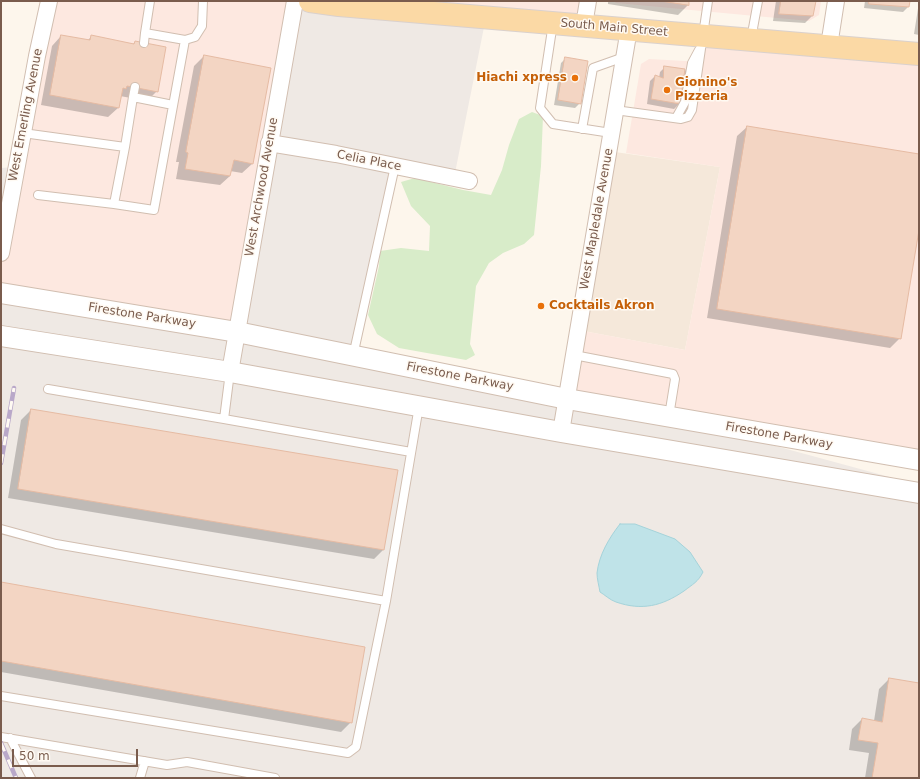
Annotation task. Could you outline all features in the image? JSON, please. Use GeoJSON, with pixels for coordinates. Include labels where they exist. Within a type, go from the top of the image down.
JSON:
{"type":"FeatureCollection","features":[{"type":"Feature","properties":{"kind":"main road","name":"South Main Street"},"geometry":{"type":"LineString","coordinates":[[310,1],[339,5],[629,29],[702,40],[751,39],[919,54]]}},
{"type":"Feature","properties":{"kind":"street","name":"West Emerling Avenue"},"geometry":{"type":"LineString","coordinates":[[1,253],[49,1]]}},
{"type":"Feature","properties":{"kind":"street","name":"West Archwood Avenue"},"geometry":{"type":"LineString","coordinates":[[230,372],[295,1]]}},
{"type":"Feature","properties":{"kind":"street"},"geometry":{"type":"LineString","coordinates":[[584,25],[588,1]]}},
{"type":"Feature","properties":{"kind":"street"},"geometry":{"type":"LineString","coordinates":[[829,46],[836,1]]}},
{"type":"Feature","properties":{"kind":"street","name":"West Mapledale Avenue"},"geometry":{"type":"LineString","coordinates":[[561,432],[629,29]]}},
{"type":"Feature","properties":{"kind":"street","name":"Celia Place"},"geometry":{"type":"LineString","coordinates":[[269,143],[336,154],[469,181]]}},
{"type":"Feature","properties":{"kind":"street","name":"Firestone Parkway"},"geometry":{"type":"LineString","coordinates":[[1,293],[236,332],[566,399],[919,460]]}},
{"type":"Feature","properties":{"kind":"street"},"geometry":{"type":"LineString","coordinates":[[1,336],[230,372],[561,432],[919,493]]}},
{"type":"Feature","properties":{"kind":"lane"},"geometry":{"type":"LineString","coordinates":[[144,43],[150,1]]}},
{"type":"Feature","properties":{"kind":"lane"},"geometry":{"type":"LineString","coordinates":[[145,33],[185,40],[195,37],[202,26],[203,1]]}},
{"type":"Feature","properties":{"kind":"lane"},"geometry":{"type":"LineString","coordinates":[[615,110],[681,119],[688,117],[692,110],[708,1]]}},
{"type":"Feature","properties":{"kind":"lane"},"geometry":{"type":"LineString","coordinates":[[751,39],[758,1]]}},
{"type":"Feature","properties":{"kind":"lane"},"geometry":{"type":"LineString","coordinates":[[553,22],[540,108],[553,124],[611,134]]}},
{"type":"Feature","properties":{"kind":"lane"},"geometry":{"type":"LineString","coordinates":[[38,194],[154,210],[185,40]]}},
{"type":"Feature","properties":{"kind":"lane"},"geometry":{"type":"LineString","coordinates":[[582,129],[593,68],[624,57]]}},
{"type":"Feature","properties":{"kind":"lane"},"geometry":{"type":"LineString","coordinates":[[114,204],[135,87]]}},
{"type":"Feature","properties":{"kind":"lane"},"geometry":{"type":"LineString","coordinates":[[133,97],[173,105]]}},
{"type":"Feature","properties":{"kind":"lane"},"geometry":{"type":"LineString","coordinates":[[23,133],[125,147]]}},
{"type":"Feature","properties":{"kind":"lane"},"geometry":{"type":"LineString","coordinates":[[353,356],[395,166]]}},
{"type":"Feature","properties":{"kind":"lane"},"geometry":{"type":"LineString","coordinates":[[574,355],[673,374],[675,379],[669,417]]}},
{"type":"Feature","properties":{"kind":"lane"},"geometry":{"type":"LineString","coordinates":[[224,419],[230,372]]}},
{"type":"Feature","properties":{"kind":"lane"},"geometry":{"type":"LineString","coordinates":[[48,389],[411,452]]}},
{"type":"Feature","properties":{"kind":"lane"},"geometry":{"type":"LineString","coordinates":[[1,696],[348,753],[356,747],[386,601],[419,406]]}},
{"type":"Feature","properties":{"kind":"lane"},"geometry":{"type":"LineString","coordinates":[[1,529],[56,544],[386,601]]}},
{"type":"Feature","properties":{"kind":"lane"},"geometry":{"type":"LineString","coordinates":[[1,737],[167,765],[187,762],[275,778]]}},
{"type":"Feature","properties":{"kind":"lane"},"geometry":{"type":"LineString","coordinates":[[10,738],[31,778]]}},
{"type":"Feature","properties":{"kind":"lane"},"geometry":{"type":"LineString","coordinates":[[140,778],[145,761]]}},
{"type":"Feature","properties":{"kind":"shaded area"},"geometry":{"type":"Polygon","coordinates":[[[49,1],[295,1],[237,332],[1,293],[1,253],[49,1]]]}},
{"type":"Feature","properties":{"kind":"shaded area"},"geometry":{"type":"Polygon","coordinates":[[[295,1],[486,17],[454,178],[395,166],[353,355],[669,417],[919,485],[919,778],[1,778],[1,293],[236,332],[295,1]]]}},
{"type":"Feature","properties":{"kind":"shaded area"},"geometry":{"type":"Polygon","coordinates":[[[310,1],[588,1],[584,25],[310,1]]]}},
{"type":"Feature","properties":{"kind":"shaded area"},"geometry":{"type":"Polygon","coordinates":[[[613,1],[821,1],[819,15],[809,21],[616,3],[613,1]]]}},
{"type":"Feature","properties":{"kind":"shaded area"},"geometry":{"type":"Polygon","coordinates":[[[708,36],[919,54],[919,460],[567,399],[578,330],[685,350],[720,167],[626,153],[641,64],[649,59],[703,62],[708,36]]]}},
{"type":"Feature","properties":{"kind":"shaded area"},"geometry":{"type":"Polygon","coordinates":[[[608,151],[720,167],[685,350],[578,330],[608,151]]]}},
{"type":"Feature","properties":{"kind":"shaded area"},"geometry":{"type":"Polygon","coordinates":[[[16,167],[1,253],[1,168],[16,167]]]}},
{"type":"Feature","properties":{"kind":"green space"},"geometry":{"type":"Polygon","coordinates":[[[532,112],[543,116],[541,166],[534,235],[524,244],[503,253],[489,263],[476,286],[470,344],[475,355],[466,360],[399,348],[377,334],[368,315],[379,266],[380,251],[401,248],[429,251],[430,226],[411,206],[401,182],[415,178],[463,190],[491,195],[502,170],[509,145],[519,119],[532,112]]]}},
{"type":"Feature","properties":{"kind":"water"},"geometry":{"type":"Polygon","coordinates":[[[620,524],[635,524],[675,539],[690,552],[703,572],[695,583],[684,591],[668,600],[652,606],[625,605],[610,599],[600,592],[597,573],[605,547],[620,524]]]}},
{"type":"Feature","properties":{"kind":"building"},"geometry":{"type":"Polygon","coordinates":[[[661,1],[689,1],[689,5],[661,1]]]}},
{"type":"Feature","properties":{"kind":"building"},"geometry":{"type":"Polygon","coordinates":[[[781,1],[816,1],[813,16],[779,14],[781,1]]]}},
{"type":"Feature","properties":{"kind":"building"},"geometry":{"type":"Polygon","coordinates":[[[869,1],[910,1],[909,7],[869,4],[869,1]]]}},
{"type":"Feature","properties":{"kind":"building"},"geometry":{"type":"Polygon","coordinates":[[[61,35],[90,40],[91,35],[134,44],[135,41],[166,47],[158,92],[127,86],[126,89],[123,88],[119,108],[50,95],[61,35]]]}},
{"type":"Feature","properties":{"kind":"building"},"geometry":{"type":"Polygon","coordinates":[[[204,55],[271,68],[253,164],[234,160],[230,176],[185,169],[188,153],[186,152],[204,55]]]}},
{"type":"Feature","properties":{"kind":"building"},"geometry":{"type":"Polygon","coordinates":[[[565,57],[588,61],[581,104],[558,100],[565,57]]]}},
{"type":"Feature","properties":{"kind":"building","name":"Gionino's Pizzeria"},"geometry":{"type":"Polygon","coordinates":[[[664,66],[685,69],[680,104],[651,99],[655,75],[663,78],[664,66]]]}},
{"type":"Feature","properties":{"kind":"building"},"geometry":{"type":"Polygon","coordinates":[[[747,126],[919,154],[919,230],[901,339],[717,309],[747,126]]]}},
{"type":"Feature","properties":{"kind":"building"},"geometry":{"type":"Polygon","coordinates":[[[31,409],[398,470],[384,550],[18,489],[31,409]]]}},
{"type":"Feature","properties":{"kind":"building"},"geometry":{"type":"Polygon","coordinates":[[[1,582],[365,647],[352,723],[1,661],[1,582]]]}},
{"type":"Feature","properties":{"kind":"building"},"geometry":{"type":"Polygon","coordinates":[[[889,678],[919,683],[919,778],[872,778],[878,743],[858,740],[862,718],[882,722],[889,678]]]}},
{"type":"Feature","properties":{"kind":"railway"},"geometry":{"type":"LineString","coordinates":[[1,463],[14,388]]}},
{"type":"Feature","properties":{"kind":"railway"},"geometry":{"type":"LineString","coordinates":[[1,743],[16,778]]}},
{"type":"Feature","properties":{"kind":"place","name":"Hiachi xpress"},"geometry":{"type":"Point","coordinates":[575,78]}},
{"type":"Feature","properties":{"kind":"place","name":"Gionino's Pizzeria"},"geometry":{"type":"Point","coordinates":[667,90]}},
{"type":"Feature","properties":{"kind":"place","name":"Cocktails Akron"},"geometry":{"type":"Point","coordinates":[541,306]}}]}
